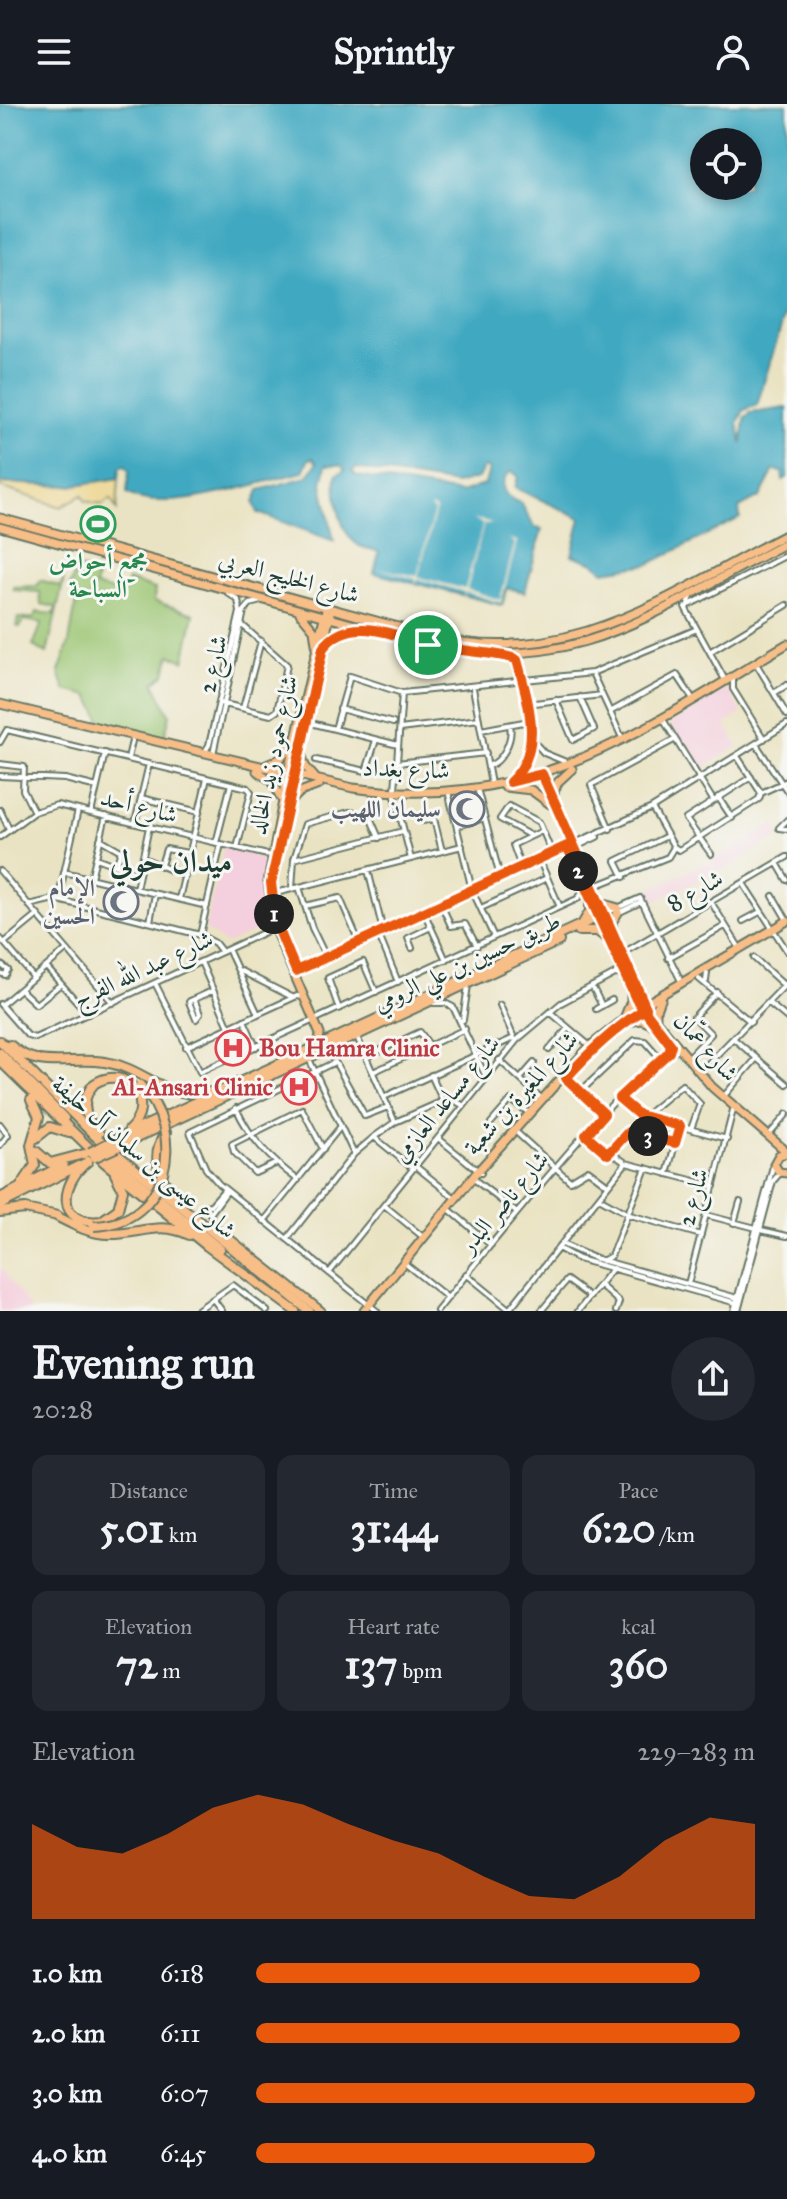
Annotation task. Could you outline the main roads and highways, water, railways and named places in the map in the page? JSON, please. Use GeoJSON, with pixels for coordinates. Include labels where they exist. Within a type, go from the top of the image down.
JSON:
{"type":"FeatureCollection","features":[{"type":"Feature","properties":{"kind":"highway"},"geometry":{"type":"LineString","coordinates":[[592,898],[588,915],[580,928],[597,931],[612,942]]}},
{"type":"Feature","properties":{"kind":"highway","name":"طريق حسين بن علي الرومي"},"geometry":{"type":"LineString","coordinates":[[231,1090],[318,1045],[474,978],[601,918]]}},
{"type":"Feature","properties":{"kind":"highway","name":"طريق حسين بن علي الرومي"},"geometry":{"type":"LineString","coordinates":[[0,1205],[116,1142],[356,1036],[519,953],[558,938]]}},
{"type":"Feature","properties":{"kind":"highway"},"geometry":{"type":"LineString","coordinates":[[0,1039],[36,1062],[89,1061],[121,1067],[174,1092],[199,1094],[231,1090]]}},
{"type":"Feature","properties":{"kind":"highway","name":"شارع عيسى بن سلمان آل خليفة"},"geometry":{"type":"LineString","coordinates":[[0,1039],[62,1106],[136,1170],[212,1228]]}},
{"type":"Feature","properties":{"kind":"highway","name":"شارع عيسى بن سلمان آل خليفة"},"geometry":{"type":"LineString","coordinates":[[0,1053],[87,1139],[266,1287]]}},
{"type":"Feature","properties":{"kind":"highway"},"geometry":{"type":"LineString","coordinates":[[0,1061],[121,1184],[122,1200],[110,1217],[92,1222],[75,1215],[66,1195],[72,1175],[91,1155]]}},
{"type":"Feature","properties":{"kind":"highway"},"geometry":{"type":"LineString","coordinates":[[0,1212],[25,1209],[94,1226],[115,1223],[137,1212],[151,1199],[164,1173],[168,1153],[166,1129],[156,1105],[140,1085],[119,1070],[89,1061]]}},
{"type":"Feature","properties":{"kind":"highway"},"geometry":{"type":"LineString","coordinates":[[11,1074],[39,1114],[31,1145],[34,1168],[21,1186]]}},
{"type":"Feature","properties":{"kind":"highway"},"geometry":{"type":"LineString","coordinates":[[116,1142],[138,1121],[141,1101],[127,1081],[107,1078],[88,1092],[86,1116],[136,1170]]}},
{"type":"Feature","properties":{"kind":"highway"},"geometry":{"type":"LineString","coordinates":[[231,1090],[171,1127],[160,1140],[156,1154],[158,1170],[172,1193],[309,1311]]}},
{"type":"Feature","properties":{"kind":"highway"},"geometry":{"type":"LineString","coordinates":[[91,1155],[50,1163],[39,1157],[35,1147],[39,1133],[52,1127],[91,1155],[207,1246],[266,1287],[295,1311]]}},
{"type":"Feature","properties":{"kind":"highway","name":"طريق حسين بن علي الرومي"},"geometry":{"type":"LineString","coordinates":[[0,1198],[91,1155]]}},
{"type":"Feature","properties":{"kind":"highway"},"geometry":{"type":"LineString","coordinates":[[56,1216],[103,1234],[152,1226],[170,1228],[207,1246]]}},
{"type":"Feature","properties":{"kind":"highway"},"geometry":{"type":"LineString","coordinates":[[212,1228],[266,1268]]}},
{"type":"Feature","properties":{"kind":"main road","name":"شارع الخليج العربي"},"geometry":{"type":"LineString","coordinates":[[0,518],[453,641],[499,646],[555,642],[614,623],[787,534]]}},
{"type":"Feature","properties":{"kind":"main road","name":"شارع الخليج العربي"},"geometry":{"type":"LineString","coordinates":[[0,527],[326,618],[468,653],[511,655],[557,650],[592,640],[695,592],[786,544]]}},
{"type":"Feature","properties":{"kind":"main road","name":"شارع حمود زيد الخالد"},"geometry":{"type":"LineString","coordinates":[[329,608],[268,882],[277,935],[315,1019],[324,1035],[332,1039]]}},
{"type":"Feature","properties":{"kind":"main road"},"geometry":{"type":"LineString","coordinates":[[295,609],[314,630],[319,649],[344,630],[362,627]]}},
{"type":"Feature","properties":{"kind":"main road"},"geometry":{"type":"LineString","coordinates":[[592,640],[616,629],[614,623]]}},
{"type":"Feature","properties":{"kind":"main road","name":"شارع بغداد"},"geometry":{"type":"LineString","coordinates":[[0,712],[319,783],[395,794],[449,795],[478,792],[574,766],[664,721],[727,679],[787,646]]}},
{"type":"Feature","properties":{"kind":"main road","name":"شارع بغداد"},"geometry":{"type":"LineString","coordinates":[[574,766],[787,646]]}},
{"type":"Feature","properties":{"kind":"main road","name":"شارع حمود زيد الخالد"},"geometry":{"type":"LineString","coordinates":[[297,743],[305,721],[319,649]]}},
{"type":"Feature","properties":{"kind":"main road","name":"شارع بغداد"},"geometry":{"type":"LineString","coordinates":[[0,704],[259,769]]}},
{"type":"Feature","properties":{"kind":"main road"},"geometry":{"type":"LineString","coordinates":[[297,743],[306,768],[319,783],[285,803],[275,783],[259,769],[280,759],[297,743]]}},
{"type":"Feature","properties":{"kind":"main road"},"geometry":{"type":"LineString","coordinates":[[507,785],[531,790],[551,802],[558,782],[574,766]]}},
{"type":"Feature","properties":{"kind":"main road","name":"شارع عمّان"},"geometry":{"type":"LineString","coordinates":[[541,776],[621,966],[643,1008],[699,1073],[787,1153]]}},
{"type":"Feature","properties":{"kind":"main road","name":"شارع بغداد"},"geometry":{"type":"LineString","coordinates":[[395,794],[439,793],[507,785]]}},
{"type":"Feature","properties":{"kind":"main road","name":"شارع حمود زيد الخالد"},"geometry":{"type":"LineString","coordinates":[[274,857],[272,894],[276,923],[294,972],[298,995],[315,1019],[320,1036],[318,1045]]}},
{"type":"Feature","properties":{"kind":"main road"},"geometry":{"type":"LineString","coordinates":[[592,898],[605,907],[620,910],[612,926],[612,942]]}},
{"type":"Feature","properties":{"kind":"main road","name":"شارع المغيرة بن شعبة"},"geometry":{"type":"LineString","coordinates":[[643,1008],[704,978],[787,923]]}},
{"type":"Feature","properties":{"kind":"main road","name":"شارع المغيرة بن شعبة"},"geometry":{"type":"LineString","coordinates":[[370,1309],[455,1198],[590,1046],[670,990],[772,933]]}},
{"type":"Feature","properties":{"kind":"main road","name":"شارع عمّان"},"geometry":{"type":"LineString","coordinates":[[612,942],[631,985]]}},
{"type":"Feature","properties":{"kind":"main road"},"geometry":{"type":"LineString","coordinates":[[661,1000],[655,1011],[656,1024],[624,1020],[630,1004],[631,985],[649,996],[670,990]]}},
{"type":"Feature","properties":{"kind":"main road","name":"شارع المغيرة بن شعبة"},"geometry":{"type":"LineString","coordinates":[[405,1263],[529,1113],[624,1020]]}},
{"type":"Feature","properties":{"kind":"main road","name":"شارع عمّان"},"geometry":{"type":"LineString","coordinates":[[656,1024],[672,1049],[735,1115],[774,1145],[776,1160],[784,1173]]}},
{"type":"Feature","properties":{"kind":"main road"},"geometry":{"type":"LineString","coordinates":[[776,1160],[787,1153]]}},
{"type":"Feature","properties":{"kind":"main road"},"geometry":{"type":"LineString","coordinates":[[266,1268],[321,1311]]}},
{"type":"Feature","properties":{"kind":"water"},"geometry":{"type":"Polygon","coordinates":[[[0,104],[787,104],[787,307],[757,405],[744,410],[738,422],[742,444],[745,419],[750,413],[787,408],[787,478],[783,480],[782,472],[774,470],[760,497],[739,508],[740,518],[649,564],[604,571],[594,563],[572,555],[581,518],[515,488],[518,476],[511,471],[504,481],[506,494],[521,503],[535,528],[542,529],[525,592],[507,588],[502,605],[374,573],[379,552],[353,541],[343,525],[337,505],[336,484],[336,475],[345,470],[341,465],[326,465],[322,484],[334,541],[258,513],[254,503],[259,490],[307,477],[317,463],[313,458],[308,460],[303,472],[188,499],[143,499],[127,493],[129,471],[125,465],[120,468],[119,478],[70,486],[0,483],[0,104]],[[484,467],[478,478],[456,484],[356,468],[352,471],[357,476],[461,493],[485,484],[489,469],[484,467]]]}},
{"type":"Feature","properties":{"kind":"place","name":"مجمع أحواض السباحة"},"geometry":{"type":"Point","coordinates":[98,524]}},
{"type":"Feature","properties":{"kind":"place","name":"سليمان اللهيب"},"geometry":{"type":"Point","coordinates":[467,809]}},
{"type":"Feature","properties":{"kind":"place","name":"الإمام الحسين"},"geometry":{"type":"Point","coordinates":[121,902]}},
{"type":"Feature","properties":{"kind":"place","name":"Bou Hamra Clinic"},"geometry":{"type":"Point","coordinates":[233,1048]}},
{"type":"Feature","properties":{"kind":"place","name":"Al-Ansari Clinic"},"geometry":{"type":"Point","coordinates":[299,1087]}},
{"type":"Feature","properties":{"kind":"district","name":"ميدان حولي"},"geometry":{"type":"Point","coordinates":[171,861]}}]}
